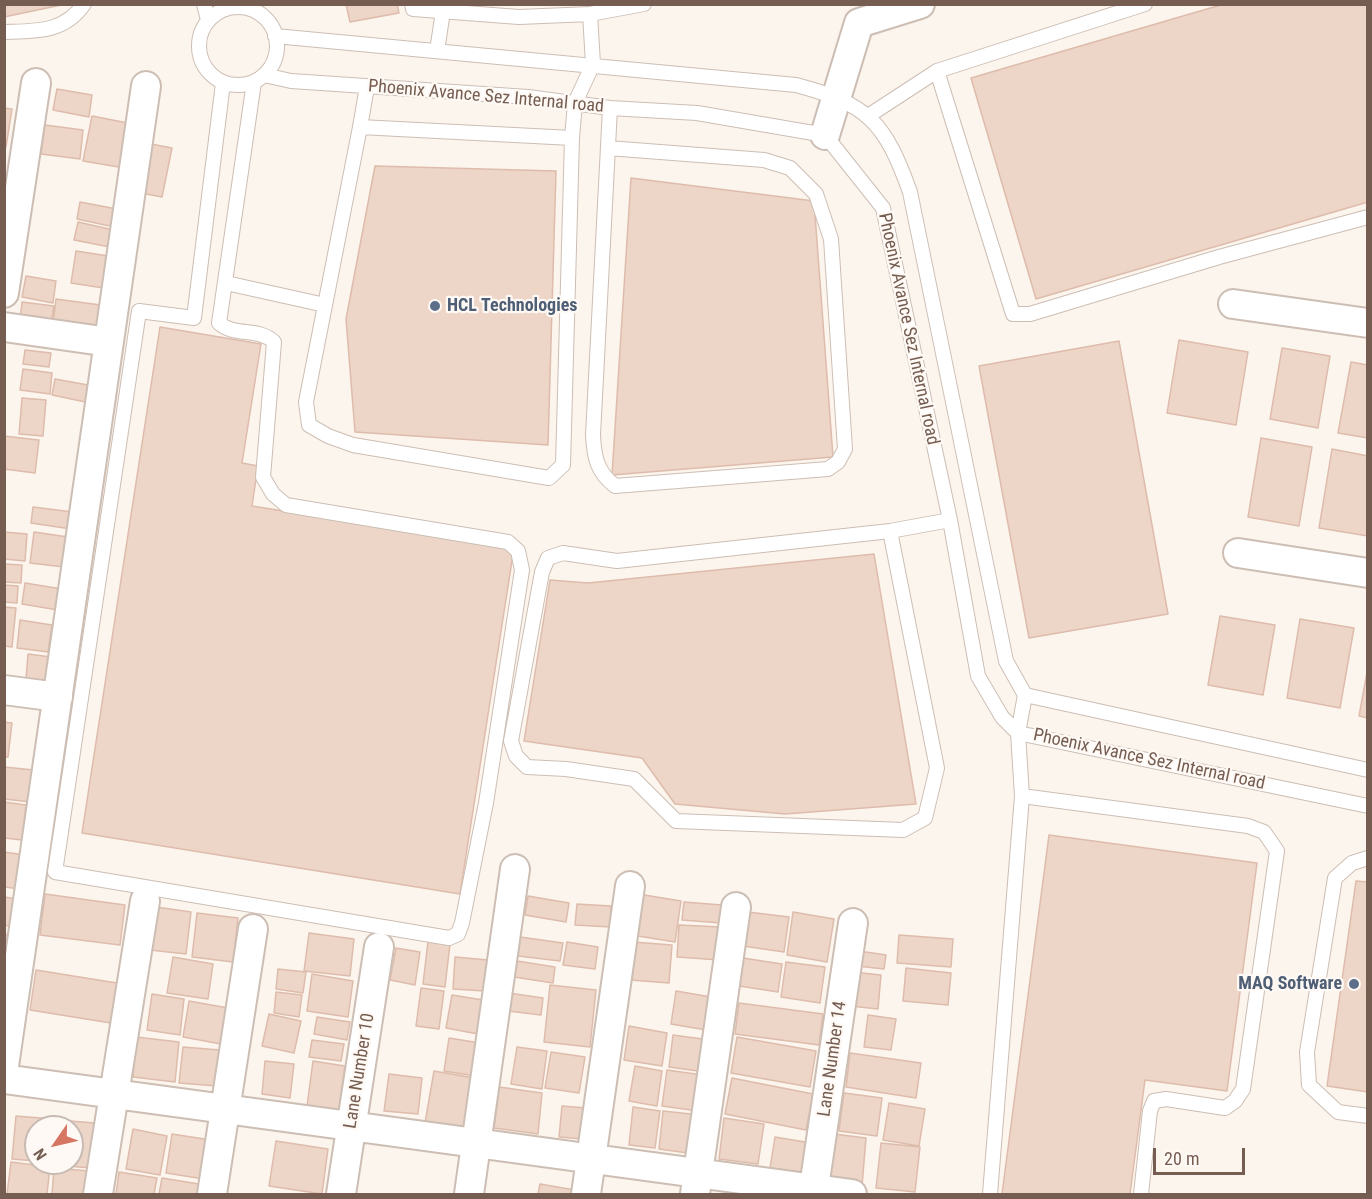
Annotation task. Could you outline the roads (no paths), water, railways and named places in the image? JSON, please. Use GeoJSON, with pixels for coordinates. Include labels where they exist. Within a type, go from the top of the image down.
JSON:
{"type":"FeatureCollection","features":[{"type":"Feature","properties":{"kind":"street"},"geometry":{"type":"LineString","coordinates":[[825,135],[858,23],[920,4]]}},
{"type":"Feature","properties":{"kind":"street"},"geometry":{"type":"LineString","coordinates":[[4,293],[36,82]]}},
{"type":"Feature","properties":{"kind":"street"},"geometry":{"type":"LineString","coordinates":[[4,1066],[146,86]]}},
{"type":"Feature","properties":{"kind":"street"},"geometry":{"type":"LineString","coordinates":[[1233,304],[1368,323]]}},
{"type":"Feature","properties":{"kind":"street"},"geometry":{"type":"LineString","coordinates":[[4,327],[109,342]]}},
{"type":"Feature","properties":{"kind":"street"},"geometry":{"type":"LineString","coordinates":[[1238,553],[1368,573]]}},
{"type":"Feature","properties":{"kind":"street"},"geometry":{"type":"LineString","coordinates":[[4,690],[58,697]]}},
{"type":"Feature","properties":{"kind":"street"},"geometry":{"type":"LineString","coordinates":[[470,1194],[514,869]]}},
{"type":"Feature","properties":{"kind":"street"},"geometry":{"type":"LineString","coordinates":[[586,1194],[630,886]]}},
{"type":"Feature","properties":{"kind":"street"},"geometry":{"type":"LineString","coordinates":[[98,1194],[145,901]]}},
{"type":"Feature","properties":{"kind":"street"},"geometry":{"type":"LineString","coordinates":[[697,1184],[736,907]]}},
{"type":"Feature","properties":{"kind":"street","name":"Lane Number 14"},"geometry":{"type":"LineString","coordinates":[[814,1192],[853,923]]}},
{"type":"Feature","properties":{"kind":"street"},"geometry":{"type":"LineString","coordinates":[[212,1194],[253,929]]}},
{"type":"Feature","properties":{"kind":"street","name":"Lane Number 10"},"geometry":{"type":"LineString","coordinates":[[341,1194],[379,947]]}},
{"type":"Feature","properties":{"kind":"street"},"geometry":{"type":"LineString","coordinates":[[4,1079],[591,1159],[697,1184],[852,1194]]}},
{"type":"Feature","properties":{"kind":"lane"},"geometry":{"type":"LineString","coordinates":[[4,32],[49,30],[77,15],[84,4]]}},
{"type":"Feature","properties":{"kind":"lane"},"geometry":{"type":"LineString","coordinates":[[204,4],[208,20]]}},
{"type":"Feature","properties":{"kind":"lane"},"geometry":{"type":"LineString","coordinates":[[412,4],[413,9],[519,17],[590,14],[644,4]]}},
{"type":"Feature","properties":{"kind":"lane"},"geometry":{"type":"LineString","coordinates":[[868,116],[937,71],[1145,4]]}},
{"type":"Feature","properties":{"kind":"lane"},"geometry":{"type":"LineString","coordinates":[[223,83],[194,318],[139,311],[55,872],[449,938],[458,934],[462,923],[486,802],[522,570],[518,551],[508,542],[286,505],[273,494],[263,477],[274,342],[266,334],[227,330],[219,323],[259,78],[275,57],[275,36],[261,10],[229,8],[208,20],[201,31],[198,44],[200,58],[207,70],[223,83],[242,85],[259,78]]}},
{"type":"Feature","properties":{"kind":"lane"},"geometry":{"type":"LineString","coordinates":[[437,51],[443,11]]}},
{"type":"Feature","properties":{"kind":"lane"},"geometry":{"type":"LineString","coordinates":[[367,87],[306,402],[309,425],[328,436],[353,445],[549,478],[563,465],[572,138],[575,104],[592,64],[590,14]]}},
{"type":"Feature","properties":{"kind":"lane","name":"Phoenix Avance Sez Internal road"},"geometry":{"type":"LineString","coordinates":[[275,36],[592,64],[796,85],[835,95],[868,116],[896,152],[910,192],[1006,661],[1025,694],[1368,770]]}},
{"type":"Feature","properties":{"kind":"lane"},"geometry":{"type":"LineString","coordinates":[[937,71],[1013,314],[1030,314],[1219,257],[1368,217]]}},
{"type":"Feature","properties":{"kind":"lane","name":"Phoenix Avance Sez Internal road"},"geometry":{"type":"LineString","coordinates":[[259,78],[528,97],[610,108],[697,113],[825,135],[883,208],[950,520],[978,676],[1002,717],[1018,733],[1368,806]]}},
{"type":"Feature","properties":{"kind":"lane"},"geometry":{"type":"LineString","coordinates":[[608,148],[764,160],[790,168],[816,194],[831,239],[845,449],[838,462],[828,470],[615,486],[602,476],[594,454],[593,435],[610,108]]}},
{"type":"Feature","properties":{"kind":"lane"},"geometry":{"type":"LineString","coordinates":[[360,127],[572,138]]}},
{"type":"Feature","properties":{"kind":"lane"},"geometry":{"type":"LineString","coordinates":[[226,284],[325,305]]}},
{"type":"Feature","properties":{"kind":"lane"},"geometry":{"type":"LineString","coordinates":[[890,531],[938,768],[925,818],[903,830],[676,821],[634,779],[566,769],[527,767],[516,756],[511,741],[542,572],[548,558],[563,553],[617,561],[890,531],[950,520]]}},
{"type":"Feature","properties":{"kind":"lane"},"geometry":{"type":"LineString","coordinates":[[990,1194],[1022,796],[1018,733],[1025,694]]}},
{"type":"Feature","properties":{"kind":"lane"},"geometry":{"type":"LineString","coordinates":[[1022,796],[1248,826],[1264,832],[1277,851],[1243,1089],[1235,1101],[1224,1108],[1166,1099],[1154,1101],[1150,1111],[1141,1194]]}},
{"type":"Feature","properties":{"kind":"lane"},"geometry":{"type":"LineString","coordinates":[[1368,858],[1352,863],[1335,878],[1307,1052],[1309,1085],[1338,1112],[1368,1116]]}},
{"type":"Feature","properties":{"kind":"place","name":"HCL Technologies"},"geometry":{"type":"Point","coordinates":[435,306]}},
{"type":"Feature","properties":{"kind":"place","name":"MAQ Software"},"geometry":{"type":"Point","coordinates":[1354,984]}}]}
